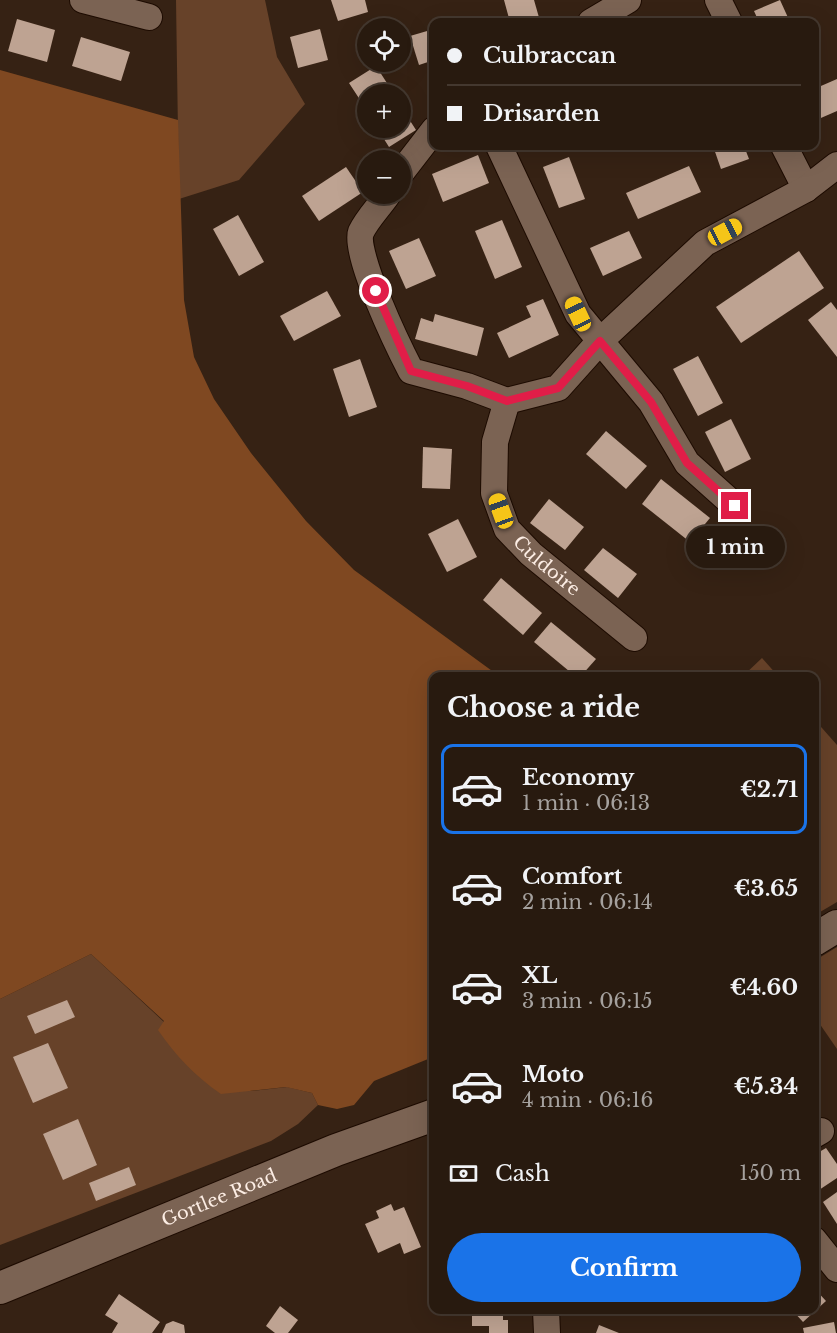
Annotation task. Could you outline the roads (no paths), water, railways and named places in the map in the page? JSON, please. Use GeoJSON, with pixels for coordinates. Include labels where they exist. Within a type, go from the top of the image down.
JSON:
{"type":"FeatureCollection","features":[{"type":"Feature","properties":{"kind":"street"},"geometry":{"type":"LineString","coordinates":[[83,0],[149,17]]}},
{"type":"Feature","properties":{"kind":"street"},"geometry":{"type":"LineString","coordinates":[[598,18],[628,0]]}},
{"type":"Feature","properties":{"kind":"street"},"geometry":{"type":"LineString","coordinates":[[718,0],[727,18]]}},
{"type":"Feature","properties":{"kind":"street"},"geometry":{"type":"LineString","coordinates":[[411,160],[429,136]]}},
{"type":"Feature","properties":{"kind":"street"},"geometry":{"type":"LineString","coordinates":[[501,150],[578,314],[651,402],[687,463],[735,506]]}},
{"type":"Feature","properties":{"kind":"street"},"geometry":{"type":"LineString","coordinates":[[786,150],[806,189]]}},
{"type":"Feature","properties":{"kind":"street"},"geometry":{"type":"LineString","coordinates":[[381,204],[360,233],[362,255],[392,332],[411,371],[467,386],[507,401],[558,388],[600,341],[705,243],[806,189],[837,165]]}},
{"type":"Feature","properties":{"kind":"street","name":"Culdoire"},"geometry":{"type":"LineString","coordinates":[[507,401],[495,442],[494,493],[507,529],[531,554],[634,638]]}},
{"type":"Feature","properties":{"kind":"street"},"geometry":{"type":"LineString","coordinates":[[819,937],[837,926]]}},
{"type":"Feature","properties":{"kind":"street","name":"Gortlee Road"},"geometry":{"type":"LineString","coordinates":[[2,1292],[327,1153],[429,1117]]}},
{"type":"Feature","properties":{"kind":"street"},"geometry":{"type":"LineString","coordinates":[[819,1246],[837,1269]]}},
{"type":"Feature","properties":{"kind":"street"},"geometry":{"type":"LineString","coordinates":[[546,1314],[547,1333]]}}]}
